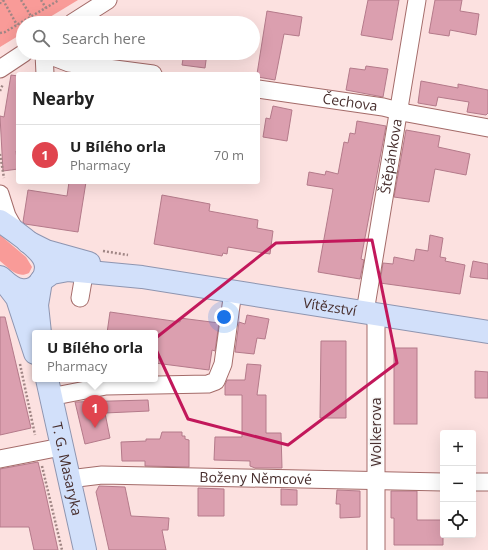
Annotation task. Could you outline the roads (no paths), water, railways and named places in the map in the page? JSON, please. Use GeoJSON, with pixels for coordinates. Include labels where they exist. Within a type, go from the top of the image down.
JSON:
{"type":"FeatureCollection","features":[{"type":"Feature","properties":{"kind":"main road"},"geometry":{"type":"LineString","coordinates":[[0,221],[38,251],[44,259],[46,270],[37,305],[40,330]]}},
{"type":"Feature","properties":{"kind":"main road","name":"Vítězství"},"geometry":{"type":"LineString","coordinates":[[23,239],[46,251],[82,266],[488,332]]}},
{"type":"Feature","properties":{"kind":"main road","name":"Vítězství"},"geometry":{"type":"LineString","coordinates":[[42,281],[52,273],[82,266]]}},
{"type":"Feature","properties":{"kind":"main road"},"geometry":{"type":"LineString","coordinates":[[0,277],[14,288],[21,290],[34,288],[42,281]]}},
{"type":"Feature","properties":{"kind":"main road"},"geometry":{"type":"LineString","coordinates":[[0,277],[17,298],[27,356]]}},
{"type":"Feature","properties":{"kind":"main road","name":"T. G. Masaryka"},"geometry":{"type":"LineString","coordinates":[[47,385],[85,550]]}},
{"type":"Feature","properties":{"kind":"street"},"geometry":{"type":"LineString","coordinates":[[83,16],[108,0]]}},
{"type":"Feature","properties":{"kind":"street","name":"Štěpánkova"},"geometry":{"type":"LineString","coordinates":[[370,313],[398,111],[417,0]]}},
{"type":"Feature","properties":{"kind":"street"},"geometry":{"type":"LineString","coordinates":[[0,69],[16,58]]}},
{"type":"Feature","properties":{"kind":"street"},"geometry":{"type":"LineString","coordinates":[[45,72],[46,60]]}},
{"type":"Feature","properties":{"kind":"street"},"geometry":{"type":"LineString","coordinates":[[61,60],[69,63],[138,72]]}},
{"type":"Feature","properties":{"kind":"street","name":"Čechova"},"geometry":{"type":"LineString","coordinates":[[260,89],[398,111],[488,128]]}},
{"type":"Feature","properties":{"kind":"street"},"geometry":{"type":"LineString","coordinates":[[2,188],[11,224],[23,239]]}},
{"type":"Feature","properties":{"kind":"street"},"geometry":{"type":"LineString","coordinates":[[80,298],[82,266]]}},
{"type":"Feature","properties":{"kind":"street"},"geometry":{"type":"LineString","coordinates":[[47,385],[106,386],[208,384],[216,381],[223,364],[233,290]]}},
{"type":"Feature","properties":{"kind":"street","name":"Wolkerova"},"geometry":{"type":"LineString","coordinates":[[370,313],[376,481],[376,550]]}},
{"type":"Feature","properties":{"kind":"street"},"geometry":{"type":"LineString","coordinates":[[0,459],[61,447]]}},
{"type":"Feature","properties":{"kind":"street","name":"Boženy Němcové"},"geometry":{"type":"LineString","coordinates":[[69,480],[102,475],[440,482]]}},
{"type":"Feature","properties":{"kind":"street"},"geometry":{"type":"LineString","coordinates":[[476,482],[488,482]]}},
{"type":"Feature","properties":{"kind":"place","name":"U Bílého orla"},"geometry":{"type":"Point","coordinates":[95,428]}}]}
